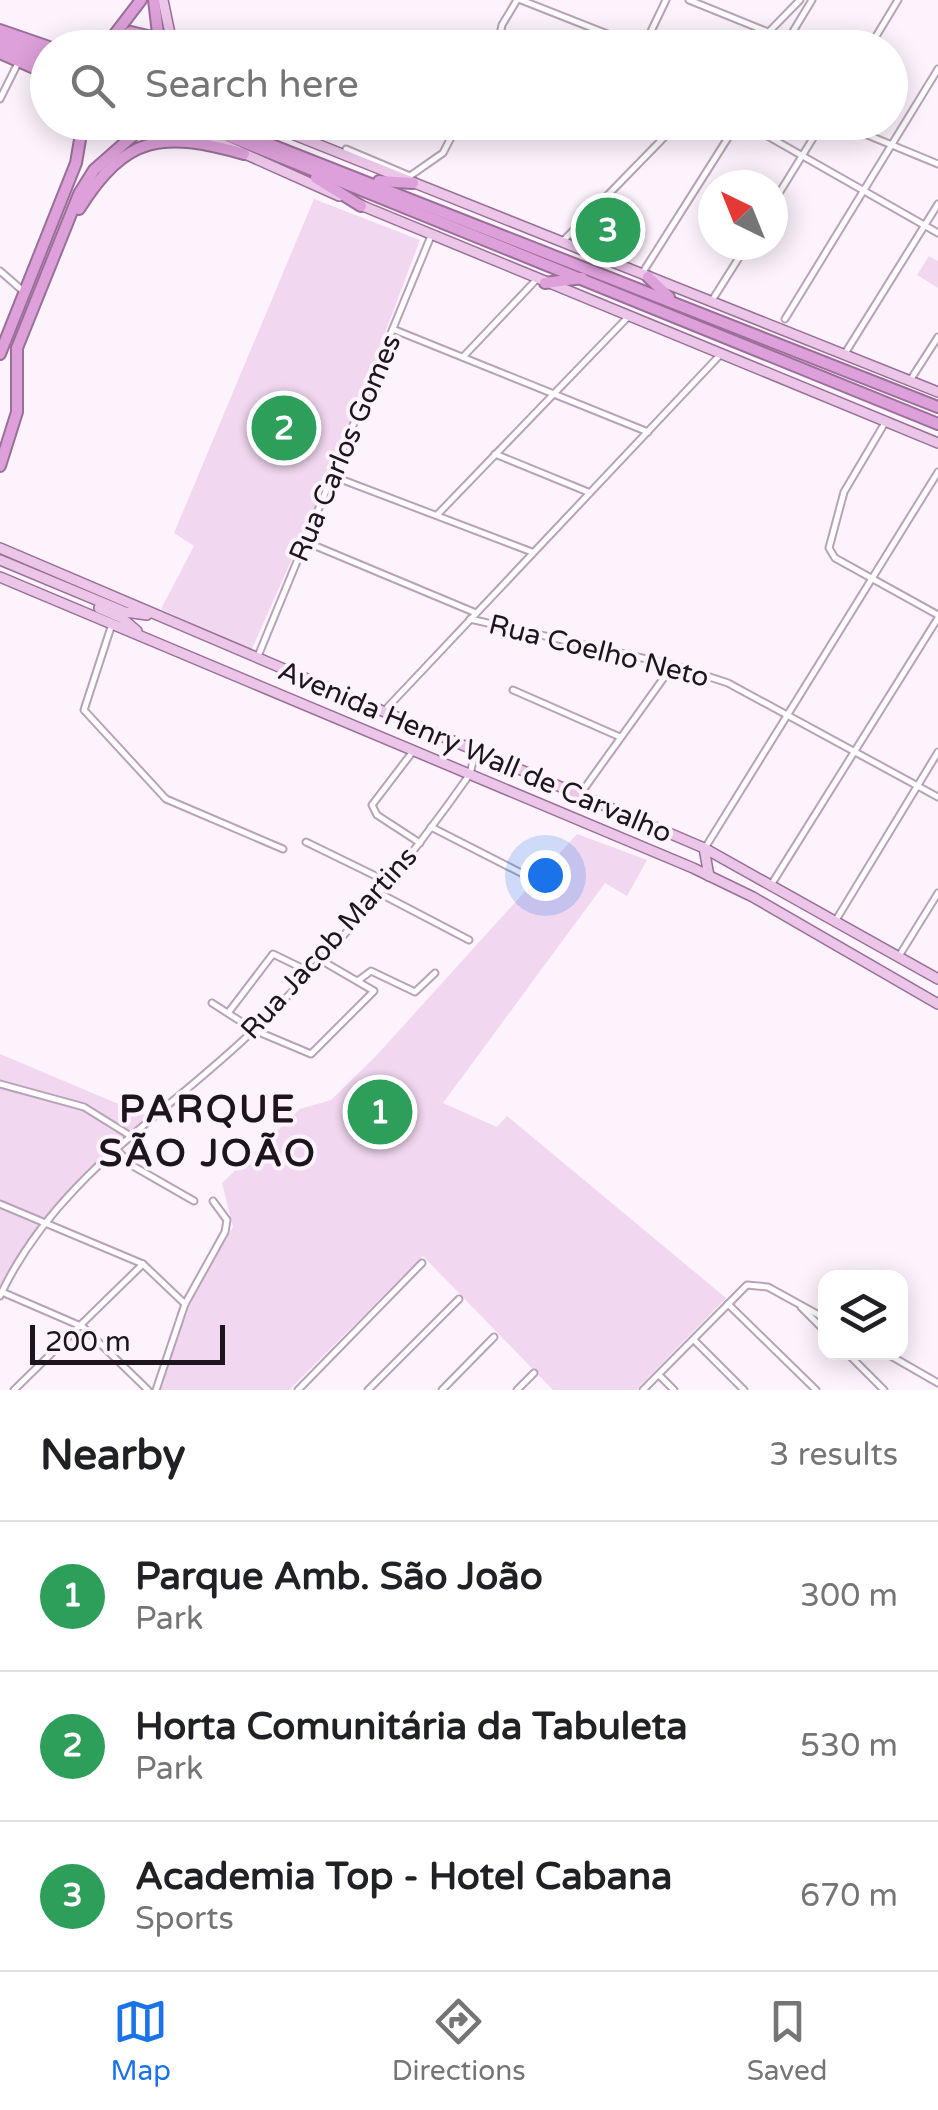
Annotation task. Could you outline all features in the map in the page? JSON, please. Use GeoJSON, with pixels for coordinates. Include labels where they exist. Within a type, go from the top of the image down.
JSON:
{"type":"FeatureCollection","features":[{"type":"Feature","properties":{"kind":"highway"},"geometry":{"type":"LineString","coordinates":[[119,30],[142,0]]}},
{"type":"Feature","properties":{"kind":"highway"},"geometry":{"type":"LineString","coordinates":[[154,0],[158,30]]}},
{"type":"Feature","properties":{"kind":"highway"},"geometry":{"type":"LineString","coordinates":[[0,30],[30,40]]}},
{"type":"Feature","properties":{"kind":"highway"},"geometry":{"type":"LineString","coordinates":[[0,38],[30,49]]}},
{"type":"Feature","properties":{"kind":"highway"},"geometry":{"type":"LineString","coordinates":[[0,50],[30,65]]}},
{"type":"Feature","properties":{"kind":"highway"},"geometry":{"type":"LineString","coordinates":[[0,50],[30,59]]}},
{"type":"Feature","properties":{"kind":"highway"},"geometry":{"type":"LineString","coordinates":[[0,354],[76,164],[81,140]]}},
{"type":"Feature","properties":{"kind":"highway"},"geometry":{"type":"LineString","coordinates":[[0,466],[17,412],[16,350],[88,177],[128,140]]}},
{"type":"Feature","properties":{"kind":"highway"},"geometry":{"type":"LineString","coordinates":[[64,231],[106,169],[147,144],[178,140]]}},
{"type":"Feature","properties":{"kind":"highway"},"geometry":{"type":"LineString","coordinates":[[193,140],[253,148],[367,181],[938,407]]}},
{"type":"Feature","properties":{"kind":"highway"},"geometry":{"type":"LineString","coordinates":[[235,140],[253,148]]}},
{"type":"Feature","properties":{"kind":"highway"},"geometry":{"type":"LineString","coordinates":[[241,140],[253,148]]}},
{"type":"Feature","properties":{"kind":"highway"},"geometry":{"type":"LineString","coordinates":[[271,140],[361,206]]}},
{"type":"Feature","properties":{"kind":"highway"},"geometry":{"type":"LineString","coordinates":[[292,158],[938,424]]}},
{"type":"Feature","properties":{"kind":"highway"},"geometry":{"type":"LineString","coordinates":[[367,181],[407,179]]}},
{"type":"Feature","properties":{"kind":"highway"},"geometry":{"type":"LineString","coordinates":[[645,276],[673,302]]}},
{"type":"Feature","properties":{"kind":"highway"},"geometry":{"type":"LineString","coordinates":[[541,282],[582,278]]}},
{"type":"Feature","properties":{"kind":"main road"},"geometry":{"type":"LineString","coordinates":[[163,0],[170,30]]}},
{"type":"Feature","properties":{"kind":"main road"},"geometry":{"type":"LineString","coordinates":[[224,140],[253,148],[361,206],[431,236],[938,443]]}},
{"type":"Feature","properties":{"kind":"main road"},"geometry":{"type":"LineString","coordinates":[[308,140],[938,392]]}},
{"type":"Feature","properties":{"kind":"main road","name":"Avenida Henry Wall de Carvalho"},"geometry":{"type":"LineString","coordinates":[[0,548],[704,848],[938,978]]}},
{"type":"Feature","properties":{"kind":"main road"},"geometry":{"type":"LineString","coordinates":[[0,562],[124,615],[147,639]]}},
{"type":"Feature","properties":{"kind":"main road","name":"Avenida Henry Wall de Carvalho"},"geometry":{"type":"LineString","coordinates":[[0,577],[709,876],[938,1004]]}},
{"type":"Feature","properties":{"kind":"main road"},"geometry":{"type":"LineString","coordinates":[[124,615],[155,615]]}},
{"type":"Feature","properties":{"kind":"main road"},"geometry":{"type":"LineString","coordinates":[[704,848],[709,876]]}},
{"type":"Feature","properties":{"kind":"street"},"geometry":{"type":"LineString","coordinates":[[501,30],[519,0],[543,3],[603,30]]}},
{"type":"Feature","properties":{"kind":"street"},"geometry":{"type":"LineString","coordinates":[[652,30],[666,0]]}},
{"type":"Feature","properties":{"kind":"street"},"geometry":{"type":"LineString","coordinates":[[689,0],[763,30]]}},
{"type":"Feature","properties":{"kind":"street"},"geometry":{"type":"LineString","coordinates":[[770,30],[800,0]]}},
{"type":"Feature","properties":{"kind":"street"},"geometry":{"type":"LineString","coordinates":[[794,30],[812,0]]}},
{"type":"Feature","properties":{"kind":"street"},"geometry":{"type":"LineString","coordinates":[[880,30],[898,0]]}},
{"type":"Feature","properties":{"kind":"street"},"geometry":{"type":"LineString","coordinates":[[0,99],[19,60]]}},
{"type":"Feature","properties":{"kind":"street"},"geometry":{"type":"LineString","coordinates":[[908,119],[938,70]]}},
{"type":"Feature","properties":{"kind":"street"},"geometry":{"type":"LineString","coordinates":[[346,150],[407,179],[438,159],[449,140]]}},
{"type":"Feature","properties":{"kind":"street"},"geometry":{"type":"LineString","coordinates":[[562,242],[661,140]]}},
{"type":"Feature","properties":{"kind":"street"},"geometry":{"type":"LineString","coordinates":[[645,276],[729,140]]}},
{"type":"Feature","properties":{"kind":"street"},"geometry":{"type":"LineString","coordinates":[[772,140],[938,234]]}},
{"type":"Feature","properties":{"kind":"street"},"geometry":{"type":"LineString","coordinates":[[788,179],[812,140]]}},
{"type":"Feature","properties":{"kind":"street"},"geometry":{"type":"LineString","coordinates":[[880,140],[938,164]]}},
{"type":"Feature","properties":{"kind":"street"},"geometry":{"type":"LineString","coordinates":[[785,319],[895,140]]}},
{"type":"Feature","properties":{"kind":"street"},"geometry":{"type":"LineString","coordinates":[[844,354],[938,204]]}},
{"type":"Feature","properties":{"kind":"street","name":"Rua Carlos Gomes"},"geometry":{"type":"LineString","coordinates":[[256,659],[335,477],[431,236]]}},
{"type":"Feature","properties":{"kind":"street"},"geometry":{"type":"LineString","coordinates":[[711,302],[737,260]]}},
{"type":"Feature","properties":{"kind":"street"},"geometry":{"type":"LineString","coordinates":[[0,270],[26,293]]}},
{"type":"Feature","properties":{"kind":"street"},"geometry":{"type":"LineString","coordinates":[[463,357],[541,282]]}},
{"type":"Feature","properties":{"kind":"street"},"geometry":{"type":"LineString","coordinates":[[438,514],[627,318]]}},
{"type":"Feature","properties":{"kind":"street"},"geometry":{"type":"LineString","coordinates":[[395,330],[648,432]]}},
{"type":"Feature","properties":{"kind":"street"},"geometry":{"type":"LineString","coordinates":[[910,381],[938,337]]}},
{"type":"Feature","properties":{"kind":"street"},"geometry":{"type":"LineString","coordinates":[[382,712],[720,355]]}},
{"type":"Feature","properties":{"kind":"street"},"geometry":{"type":"LineString","coordinates":[[771,886],[938,616],[835,558],[829,544],[844,492],[886,421]]}},
{"type":"Feature","properties":{"kind":"street"},"geometry":{"type":"LineString","coordinates":[[495,454],[588,492]]}},
{"type":"Feature","properties":{"kind":"street"},"geometry":{"type":"LineString","coordinates":[[704,848],[792,714],[938,472]]}},
{"type":"Feature","properties":{"kind":"street"},"geometry":{"type":"LineString","coordinates":[[335,477],[532,552]]}},
{"type":"Feature","properties":{"kind":"street"},"geometry":{"type":"LineString","coordinates":[[306,542],[476,613]]}},
{"type":"Feature","properties":{"kind":"street","name":"Rua Coelho Neto"},"geometry":{"type":"LineString","coordinates":[[470,619],[673,665],[728,683],[792,714],[938,797]]}},
{"type":"Feature","properties":{"kind":"street"},"geometry":{"type":"LineString","coordinates":[[112,624],[84,710],[170,802],[283,849]]}},
{"type":"Feature","properties":{"kind":"street"},"geometry":{"type":"LineString","coordinates":[[579,796],[673,665]]}},
{"type":"Feature","properties":{"kind":"street"},"geometry":{"type":"LineString","coordinates":[[513,690],[621,738]]}},
{"type":"Feature","properties":{"kind":"street"},"geometry":{"type":"LineString","coordinates":[[414,750],[372,805],[377,815],[420,843]]}},
{"type":"Feature","properties":{"kind":"street","name":"Rua Jacob Martins"},"geometry":{"type":"LineString","coordinates":[[1,1294],[46,1221],[115,1148],[254,1030],[380,894],[470,774],[475,750]]}},
{"type":"Feature","properties":{"kind":"street"},"geometry":{"type":"LineString","coordinates":[[836,920],[938,752]]}},
{"type":"Feature","properties":{"kind":"street"},"geometry":{"type":"LineString","coordinates":[[431,827],[527,876]]}},
{"type":"Feature","properties":{"kind":"street"},"geometry":{"type":"LineString","coordinates":[[306,842],[388,883]]}},
{"type":"Feature","properties":{"kind":"street"},"geometry":{"type":"LineString","coordinates":[[899,956],[938,893]]}},
{"type":"Feature","properties":{"kind":"street"},"geometry":{"type":"LineString","coordinates":[[380,894],[469,940]]}},
{"type":"Feature","properties":{"kind":"street"},"geometry":{"type":"LineString","coordinates":[[228,1013],[274,954],[308,971]]}},
{"type":"Feature","properties":{"kind":"street"},"geometry":{"type":"LineString","coordinates":[[212,1003],[254,1030],[311,1054],[374,991],[320,959]]}},
{"type":"Feature","properties":{"kind":"street"},"geometry":{"type":"LineString","coordinates":[[360,980],[371,971],[415,992],[434,973]]}},
{"type":"Feature","properties":{"kind":"street"},"geometry":{"type":"LineString","coordinates":[[0,1084],[84,1107],[129,1135]]}},
{"type":"Feature","properties":{"kind":"street"},"geometry":{"type":"LineString","coordinates":[[115,1148],[147,1175],[194,1201]]}},
{"type":"Feature","properties":{"kind":"street"},"geometry":{"type":"LineString","coordinates":[[1,1294],[83,1327],[152,1390],[185,1304],[224,1232],[227,1220],[213,1201]]}},
{"type":"Feature","properties":{"kind":"street"},"geometry":{"type":"LineString","coordinates":[[0,1204],[143,1264],[185,1304]]}},
{"type":"Feature","properties":{"kind":"street"},"geometry":{"type":"LineString","coordinates":[[298,1390],[422,1262]]}},
{"type":"Feature","properties":{"kind":"street"},"geometry":{"type":"LineString","coordinates":[[19,1388],[143,1264]]}},
{"type":"Feature","properties":{"kind":"street"},"geometry":{"type":"LineString","coordinates":[[643,1390],[754,1283],[818,1315]]}},
{"type":"Feature","properties":{"kind":"street"},"geometry":{"type":"LineString","coordinates":[[368,1390],[459,1299]]}},
{"type":"Feature","properties":{"kind":"street"},"geometry":{"type":"LineString","coordinates":[[795,1302],[818,1324]]}},
{"type":"Feature","properties":{"kind":"street"},"geometry":{"type":"LineString","coordinates":[[728,1304],[816,1390]]}},
{"type":"Feature","properties":{"kind":"street"},"geometry":{"type":"LineString","coordinates":[[442,1390],[494,1336]]}},
{"type":"Feature","properties":{"kind":"street"},"geometry":{"type":"LineString","coordinates":[[694,1340],[744,1390]]}},
{"type":"Feature","properties":{"kind":"street"},"geometry":{"type":"LineString","coordinates":[[854,1360],[884,1390]]}},
{"type":"Feature","properties":{"kind":"street"},"geometry":{"type":"LineString","coordinates":[[898,1360],[938,1383]]}},
{"type":"Feature","properties":{"kind":"street"},"geometry":{"type":"LineString","coordinates":[[516,1390],[534,1373]]}},
{"type":"Feature","properties":{"kind":"street"},"geometry":{"type":"LineString","coordinates":[[659,1375],[674,1390]]}},
{"type":"Feature","properties":{"kind":"shaded area"},"geometry":{"type":"Polygon","coordinates":[[[314,199],[420,240],[343,444],[251,651],[161,609],[194,546],[174,533],[314,199]]]}},
{"type":"Feature","properties":{"kind":"shaded area"},"geometry":{"type":"Polygon","coordinates":[[[929,256],[938,261],[938,288],[917,275],[929,256]]]}},
{"type":"Feature","properties":{"kind":"shaded area"},"geometry":{"type":"Polygon","coordinates":[[[577,834],[647,860],[627,896],[605,883],[443,1103],[497,1127],[507,1116],[726,1298],[636,1390],[553,1390],[423,1256],[289,1390],[157,1390],[194,1295],[233,1227],[222,1183],[300,1109],[331,1100],[376,1056],[577,834]]]}},
{"type":"Feature","properties":{"kind":"shaded area"},"geometry":{"type":"Polygon","coordinates":[[[0,1054],[147,1116],[50,1213],[0,1296],[0,1054]]]}},
{"type":"Feature","properties":{"kind":"place","name":"Academia Top - Hotel Cabana"},"geometry":{"type":"Point","coordinates":[608,230]}},
{"type":"Feature","properties":{"kind":"place","name":"Horta Comunitária da Tabuleta"},"geometry":{"type":"Point","coordinates":[284,428]}},
{"type":"Feature","properties":{"kind":"place","name":"Parque Amb. São João"},"geometry":{"type":"Point","coordinates":[380,1112]}},
{"type":"Feature","properties":{"kind":"district","name":"PARQUE SÃO JOÃO"},"geometry":{"type":"Point","coordinates":[208,1132]}}]}
